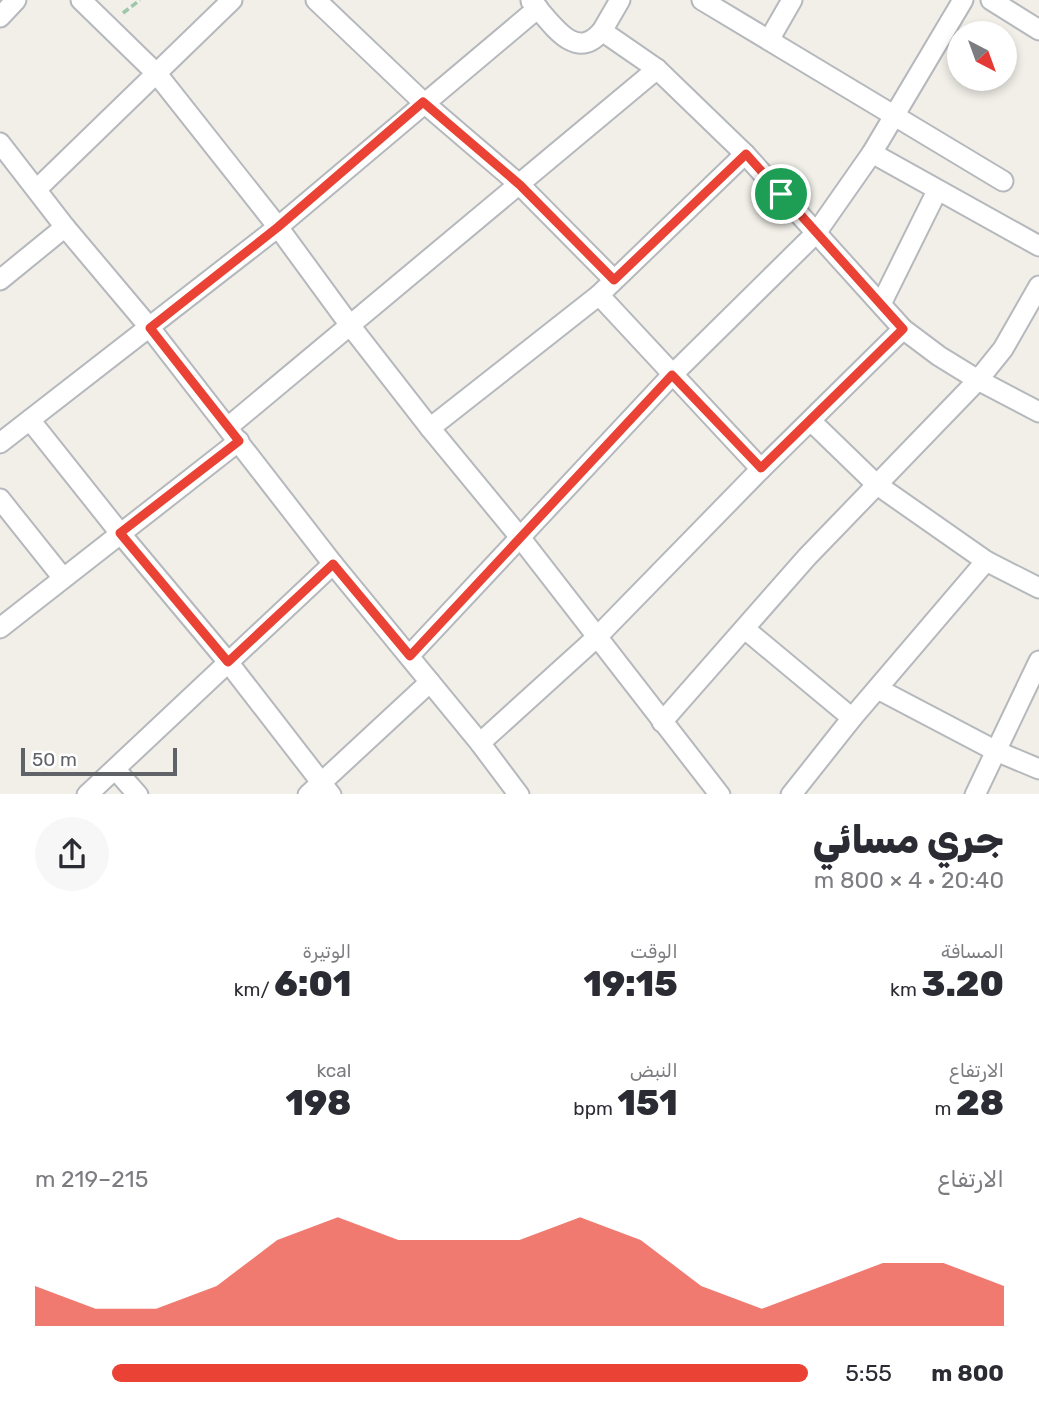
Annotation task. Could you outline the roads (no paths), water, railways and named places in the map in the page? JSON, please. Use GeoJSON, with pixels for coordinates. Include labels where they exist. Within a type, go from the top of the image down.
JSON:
{"type":"FeatureCollection","features":[{"type":"Feature","properties":{"kind":"street"},"geometry":{"type":"LineString","coordinates":[[0,17],[16,0]]}},
{"type":"Feature","properties":{"kind":"street"},"geometry":{"type":"LineString","coordinates":[[81,0],[157,74],[278,227],[430,428],[519,536],[720,794]]}},
{"type":"Feature","properties":{"kind":"street"},"geometry":{"type":"LineString","coordinates":[[37,189],[232,0]]}},
{"type":"Feature","properties":{"kind":"street"},"geometry":{"type":"LineString","coordinates":[[316,0],[423,102],[520,185],[614,280]]}},
{"type":"Feature","properties":{"kind":"street"},"geometry":{"type":"LineString","coordinates":[[0,443],[278,227],[534,4],[576,44],[590,42],[602,30],[620,0]]}},
{"type":"Feature","properties":{"kind":"street"},"geometry":{"type":"LineString","coordinates":[[702,0],[1003,181]]}},
{"type":"Feature","properties":{"kind":"street"},"geometry":{"type":"LineString","coordinates":[[769,40],[792,0]]}},
{"type":"Feature","properties":{"kind":"street"},"geometry":{"type":"LineString","coordinates":[[410,656],[519,536],[672,375],[816,233],[872,153],[963,0]]}},
{"type":"Feature","properties":{"kind":"street"},"geometry":{"type":"LineString","coordinates":[[991,0],[1039,30]]}},
{"type":"Feature","properties":{"kind":"street"},"geometry":{"type":"LineString","coordinates":[[602,30],[657,69],[746,154],[903,329],[978,380],[1039,412]]}},
{"type":"Feature","properties":{"kind":"street"},"geometry":{"type":"LineString","coordinates":[[0,628],[120,533],[233,434],[349,324],[657,69]]}},
{"type":"Feature","properties":{"kind":"street"},"geometry":{"type":"LineString","coordinates":[[0,143],[519,794]]}},
{"type":"Feature","properties":{"kind":"street"},"geometry":{"type":"LineString","coordinates":[[872,153],[1039,246]]}},
{"type":"Feature","properties":{"kind":"street"},"geometry":{"type":"LineString","coordinates":[[430,428],[598,295],[746,154]]}},
{"type":"Feature","properties":{"kind":"street"},"geometry":{"type":"LineString","coordinates":[[881,304],[937,191]]}},
{"type":"Feature","properties":{"kind":"street"},"geometry":{"type":"LineString","coordinates":[[0,280],[65,227]]}},
{"type":"Feature","properties":{"kind":"street"},"geometry":{"type":"LineString","coordinates":[[662,722],[807,557],[978,380],[1003,349],[1039,286]]}},
{"type":"Feature","properties":{"kind":"street"},"geometry":{"type":"LineString","coordinates":[[598,295],[761,468]]}},
{"type":"Feature","properties":{"kind":"street"},"geometry":{"type":"LineString","coordinates":[[480,743],[597,637],[761,468],[903,329]]}},
{"type":"Feature","properties":{"kind":"street"},"geometry":{"type":"LineString","coordinates":[[30,420],[228,662],[320,790],[430,682]]}},
{"type":"Feature","properties":{"kind":"street"},"geometry":{"type":"LineString","coordinates":[[811,421],[876,484],[986,561],[1039,588]]}},
{"type":"Feature","properties":{"kind":"street"},"geometry":{"type":"LineString","coordinates":[[0,499],[63,578]]}},
{"type":"Feature","properties":{"kind":"street"},"geometry":{"type":"LineString","coordinates":[[791,794],[986,561]]}},
{"type":"Feature","properties":{"kind":"street"},"geometry":{"type":"LineString","coordinates":[[88,794],[333,564]]}},
{"type":"Feature","properties":{"kind":"street"},"geometry":{"type":"LineString","coordinates":[[744,629],[852,718]]}},
{"type":"Feature","properties":{"kind":"street"},"geometry":{"type":"LineString","coordinates":[[975,794],[1039,661]]}},
{"type":"Feature","properties":{"kind":"street"},"geometry":{"type":"LineString","coordinates":[[878,689],[996,751],[1039,769]]}},
{"type":"Feature","properties":{"kind":"street"},"geometry":{"type":"LineString","coordinates":[[115,769],[138,794]]}}]}
